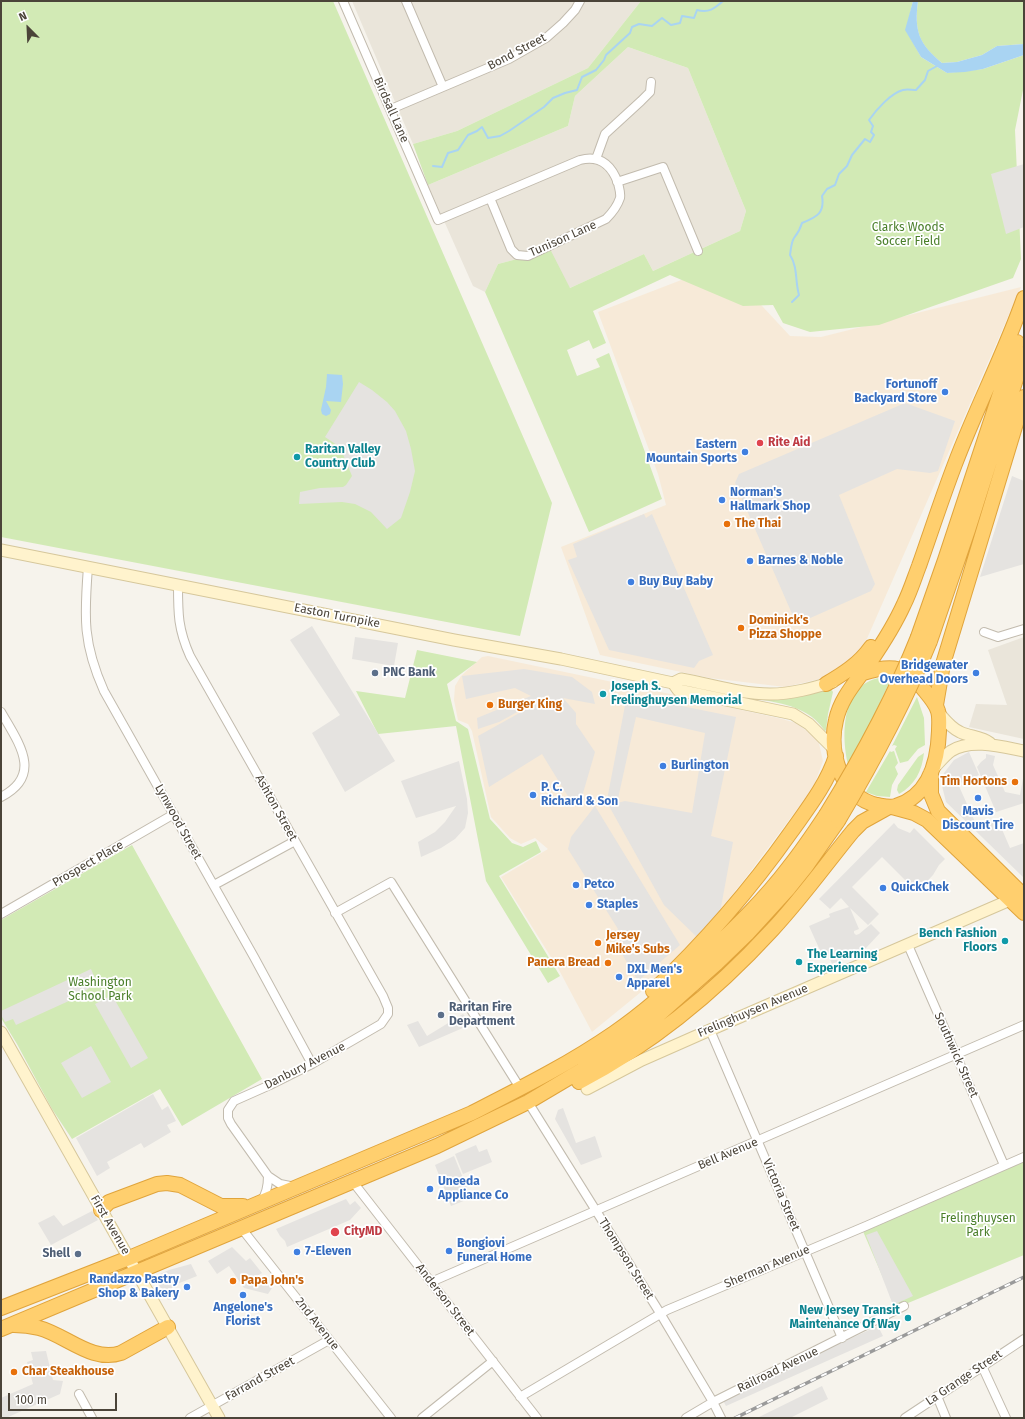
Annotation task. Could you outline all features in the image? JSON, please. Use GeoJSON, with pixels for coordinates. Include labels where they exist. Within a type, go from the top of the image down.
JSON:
{"type":"FeatureCollection","features":[{"type":"Feature","properties":{"kind":"highway"},"geometry":{"type":"LineString","coordinates":[[1020,896],[927,820],[914,813],[866,802],[853,792],[842,776],[835,753],[834,731],[839,708],[846,694],[863,673],[889,634],[906,602],[956,464],[1010,337],[1024,298]]}},
{"type":"Feature","properties":{"kind":"highway"},"geometry":{"type":"LineString","coordinates":[[1,1308],[129,1258],[472,1113],[576,1057],[614,1032],[646,1008],[690,971],[717,945],[746,917],[832,818],[866,774],[890,731],[917,673],[924,639],[945,560],[1024,321]]}},
{"type":"Feature","properties":{"kind":"highway"},"geometry":{"type":"LineString","coordinates":[[924,639],[968,530],[1024,354]]}},
{"type":"Feature","properties":{"kind":"highway"},"geometry":{"type":"LineString","coordinates":[[1024,398],[943,664],[937,709],[937,754],[932,771],[931,794],[938,812],[1020,896],[1024,913]]}},
{"type":"Feature","properties":{"kind":"highway"},"geometry":{"type":"LineString","coordinates":[[826,684],[851,668],[867,652],[879,636],[917,554],[927,544]]}},
{"type":"Feature","properties":{"kind":"highway"},"geometry":{"type":"LineString","coordinates":[[863,673],[884,668],[901,670],[909,673],[916,679],[937,709]]}},
{"type":"Feature","properties":{"kind":"highway"},"geometry":{"type":"LineString","coordinates":[[576,1057],[622,1020],[669,976],[735,906],[764,870],[808,808],[828,777],[835,753]]}},
{"type":"Feature","properties":{"kind":"highway"},"geometry":{"type":"LineString","coordinates":[[528,1102],[552,1095],[611,1064],[661,1030],[691,1007],[719,983],[772,930],[862,822],[913,797],[920,790],[932,771]]}},
{"type":"Feature","properties":{"kind":"highway"},"geometry":{"type":"LineString","coordinates":[[6,1327],[437,1146],[528,1102],[603,1056],[655,1018],[692,986],[747,934],[805,868],[832,818]]}},
{"type":"Feature","properties":{"kind":"highway"},"geometry":{"type":"LineString","coordinates":[[102,1210],[109,1202],[157,1184],[167,1183],[180,1185],[221,1206],[255,1204]]}},
{"type":"Feature","properties":{"kind":"highway"},"geometry":{"type":"LineString","coordinates":[[6,1327],[28,1326],[40,1328],[104,1356],[121,1354],[168,1327]]}},
{"type":"Feature","properties":{"kind":"street","name":"Birdsall Lane"},"geometry":{"type":"LineString","coordinates":[[343,1],[438,220],[490,198]]}},
{"type":"Feature","properties":{"kind":"street"},"geometry":{"type":"LineString","coordinates":[[406,1],[443,88]]}},
{"type":"Feature","properties":{"kind":"street","name":"Bond Street"},"geometry":{"type":"LineString","coordinates":[[391,109],[509,59],[546,38],[575,10],[580,1]]}},
{"type":"Feature","properties":{"kind":"street"},"geometry":{"type":"LineString","coordinates":[[490,198],[580,160],[589,158],[596,159],[604,134],[650,92],[651,82]]}},
{"type":"Feature","properties":{"kind":"street","name":"Tunison Lane"},"geometry":{"type":"LineString","coordinates":[[490,198],[512,249],[517,255],[528,256],[606,219],[615,209],[620,197],[620,189],[615,176],[608,166],[604,162],[596,159]]}},
{"type":"Feature","properties":{"kind":"street"},"geometry":{"type":"LineString","coordinates":[[617,182],[663,167],[698,251]]}},
{"type":"Feature","properties":{"kind":"street","name":"Easton Turnpike"},"geometry":{"type":"LineString","coordinates":[[1,550],[469,643],[561,659],[673,683],[681,679],[754,693],[769,694],[812,688],[863,673]]}},
{"type":"Feature","properties":{"kind":"street","name":"Lynwood Street"},"geometry":{"type":"LineString","coordinates":[[88,567],[85,611],[86,631],[89,650],[95,671],[104,691],[214,885],[312,1064]]}},
{"type":"Feature","properties":{"kind":"street","name":"Ashton Street"},"geometry":{"type":"LineString","coordinates":[[178,585],[179,624],[185,645],[386,1004],[388,1014],[381,1024]]}},
{"type":"Feature","properties":{"kind":"street"},"geometry":{"type":"LineString","coordinates":[[984,632],[998,637],[1024,629]]}},
{"type":"Feature","properties":{"kind":"street","name":"Easton Turnpike"},"geometry":{"type":"LineString","coordinates":[[673,683],[678,690],[793,714],[809,724],[835,753]]}},
{"type":"Feature","properties":{"kind":"street"},"geometry":{"type":"LineString","coordinates":[[937,709],[950,725],[960,732],[985,739],[992,745]]}},
{"type":"Feature","properties":{"kind":"street"},"geometry":{"type":"LineString","coordinates":[[1,712],[21,747],[25,768],[22,779],[16,787],[1,797]]}},
{"type":"Feature","properties":{"kind":"street"},"geometry":{"type":"LineString","coordinates":[[932,771],[947,755],[958,748],[970,745],[992,745],[1024,751]]}},
{"type":"Feature","properties":{"kind":"street","name":"Prospect Place"},"geometry":{"type":"LineString","coordinates":[[1,914],[174,814]]}},
{"type":"Feature","properties":{"kind":"street"},"geometry":{"type":"LineString","coordinates":[[214,885],[295,841]]}},
{"type":"Feature","properties":{"kind":"street"},"geometry":{"type":"LineString","coordinates":[[335,912],[391,882],[520,1088]]}},
{"type":"Feature","properties":{"kind":"street","name":"Frelinghuysen Avenue"},"geometry":{"type":"LineString","coordinates":[[587,1090],[642,1060],[1020,896]]}},
{"type":"Feature","properties":{"kind":"street","name":"Southwick Street"},"geometry":{"type":"LineString","coordinates":[[908,945],[1004,1165]]}},
{"type":"Feature","properties":{"kind":"street","name":"Danbury Avenue"},"geometry":{"type":"LineString","coordinates":[[268,1176],[231,1124],[228,1114],[229,1107],[234,1101],[312,1064],[381,1024]]}},
{"type":"Feature","properties":{"kind":"street","name":"Bell Avenue"},"geometry":{"type":"LineString","coordinates":[[432,1282],[1024,1025]]}},
{"type":"Feature","properties":{"kind":"street","name":"Victoria Street"},"geometry":{"type":"LineString","coordinates":[[710,1030],[842,1338]]}},
{"type":"Feature","properties":{"kind":"street","name":"First Avenue"},"geometry":{"type":"LineString","coordinates":[[1,1032],[219,1418]]}},
{"type":"Feature","properties":{"kind":"street","name":"Thompson Street"},"geometry":{"type":"LineString","coordinates":[[528,1102],[660,1313],[713,1402],[720,1418]]}},
{"type":"Feature","properties":{"kind":"street","name":"Sherman Avenue"},"geometry":{"type":"LineString","coordinates":[[520,1397],[660,1313],[1024,1157]]}},
{"type":"Feature","properties":{"kind":"street"},"geometry":{"type":"LineString","coordinates":[[255,1204],[264,1197],[267,1190],[268,1176],[280,1184],[295,1187]]}},
{"type":"Feature","properties":{"kind":"street","name":"Anderson Street"},"geometry":{"type":"LineString","coordinates":[[353,1182],[537,1418]]}},
{"type":"Feature","properties":{"kind":"street","name":"2nd Avenue"},"geometry":{"type":"LineString","coordinates":[[242,1229],[391,1418]]}},
{"type":"Feature","properties":{"kind":"street","name":"Railroad Avenue"},"geometry":{"type":"LineString","coordinates":[[686,1418],[713,1402],[904,1306]]}},
{"type":"Feature","properties":{"kind":"street","name":"La Grange Street"},"geometry":{"type":"LineString","coordinates":[[905,1418],[1024,1339]]}},
{"type":"Feature","properties":{"kind":"street","name":"Farrand Street"},"geometry":{"type":"LineString","coordinates":[[190,1418],[329,1340]]}},
{"type":"Feature","properties":{"kind":"street"},"geometry":{"type":"LineString","coordinates":[[422,1418],[493,1361]]}},
{"type":"Feature","properties":{"kind":"street"},"geometry":{"type":"LineString","coordinates":[[982,1366],[1006,1418]]}},
{"type":"Feature","properties":{"kind":"street"},"geometry":{"type":"LineString","coordinates":[[78,1394],[92,1418]]}},
{"type":"Feature","properties":{"kind":"street"},"geometry":{"type":"LineString","coordinates":[[937,1396],[946,1418]]}},
{"type":"Feature","properties":{"kind":"shaded area"},"geometry":{"type":"Polygon","coordinates":[[[352,1],[641,1],[588,68],[457,131],[413,144],[352,1]]]}},
{"type":"Feature","properties":{"kind":"shaded area"},"geometry":{"type":"Polygon","coordinates":[[[628,47],[688,68],[746,211],[740,231],[653,271],[644,254],[570,288],[521,258],[498,264],[485,292],[473,286],[428,185],[568,126],[575,96],[628,47]]]}},
{"type":"Feature","properties":{"kind":"shaded area"},"geometry":{"type":"Polygon","coordinates":[[[1024,164],[1024,227],[1006,234],[991,174],[1024,164]]]}},
{"type":"Feature","properties":{"kind":"shaded area"},"geometry":{"type":"Polygon","coordinates":[[[723,264],[790,336],[821,337],[1021,287],[862,650],[824,678],[785,687],[710,678],[600,655],[561,547],[666,505],[658,474],[598,312],[723,264]]]}},
{"type":"Feature","properties":{"kind":"shaded area"},"geometry":{"type":"Polygon","coordinates":[[[359,382],[387,402],[395,411],[406,431],[411,449],[415,471],[410,492],[401,518],[387,529],[371,512],[355,504],[342,502],[299,504],[300,492],[320,488],[343,487],[352,476],[340,447],[325,437],[359,382]]]}},
{"type":"Feature","properties":{"kind":"shaded area"},"geometry":{"type":"Polygon","coordinates":[[[905,403],[955,421],[938,471],[930,473],[897,469],[839,495],[875,584],[871,591],[808,619],[793,616],[735,483],[739,474],[905,403]]]}},
{"type":"Feature","properties":{"kind":"shaded area"},"geometry":{"type":"Polygon","coordinates":[[[1012,476],[1024,481],[1024,564],[980,577],[1012,476]]]}},
{"type":"Feature","properties":{"kind":"shaded area"},"geometry":{"type":"Polygon","coordinates":[[[644,514],[646,518],[652,514],[713,655],[699,661],[694,668],[609,650],[568,560],[577,557],[573,544],[644,514]]]}},
{"type":"Feature","properties":{"kind":"shaded area"},"geometry":{"type":"Polygon","coordinates":[[[312,626],[395,761],[345,792],[312,733],[340,715],[290,640],[312,626]]]}},
{"type":"Feature","properties":{"kind":"shaded area"},"geometry":{"type":"Polygon","coordinates":[[[355,637],[398,643],[394,666],[352,659],[355,637]]]}},
{"type":"Feature","properties":{"kind":"shaded area"},"geometry":{"type":"Polygon","coordinates":[[[1024,637],[1024,739],[969,727],[976,704],[1007,705],[988,650],[1024,637]]]}},
{"type":"Feature","properties":{"kind":"shaded area"},"geometry":{"type":"Polygon","coordinates":[[[488,656],[782,719],[796,723],[818,739],[823,761],[813,788],[744,880],[679,961],[592,1032],[559,970],[501,877],[548,849],[535,838],[521,844],[510,838],[491,817],[472,731],[468,724],[458,720],[454,700],[455,686],[461,676],[482,657],[488,656]]]}},
{"type":"Feature","properties":{"kind":"shaded area"},"geometry":{"type":"Polygon","coordinates":[[[524,669],[572,677],[592,692],[595,704],[563,698],[576,713],[576,724],[595,752],[581,800],[569,798],[542,754],[489,787],[478,736],[550,696],[548,695],[499,722],[478,729],[477,718],[531,696],[515,688],[466,699],[462,676],[524,669]]]}},
{"type":"Feature","properties":{"kind":"shaded area"},"geometry":{"type":"Polygon","coordinates":[[[627,695],[736,717],[711,836],[733,842],[719,918],[700,940],[664,905],[609,806],[617,803],[607,800],[627,695]],[[636,717],[617,803],[625,801],[692,813],[705,733],[636,717]]]}},
{"type":"Feature","properties":{"kind":"shaded area"},"geometry":{"type":"Polygon","coordinates":[[[969,752],[979,775],[958,784],[975,822],[998,820],[1010,848],[1024,843],[1024,878],[946,802],[942,786],[944,773],[954,760],[969,752]]]}},
{"type":"Feature","properties":{"kind":"shaded area"},"geometry":{"type":"Polygon","coordinates":[[[986,754],[995,756],[993,765],[1005,792],[1020,795],[1024,773],[1024,803],[996,812],[977,767],[986,758],[986,754]]]}},
{"type":"Feature","properties":{"kind":"shaded area"},"geometry":{"type":"Polygon","coordinates":[[[459,761],[467,799],[468,813],[465,828],[455,839],[441,848],[421,857],[418,842],[435,832],[445,822],[456,806],[416,818],[401,781],[459,761]]]}},
{"type":"Feature","properties":{"kind":"shaded area"},"geometry":{"type":"Polygon","coordinates":[[[595,806],[680,945],[638,981],[612,937],[618,929],[568,849],[571,837],[595,806]]]}},
{"type":"Feature","properties":{"kind":"shaded area"},"geometry":{"type":"Polygon","coordinates":[[[894,823],[898,828],[910,833],[914,828],[945,859],[933,875],[917,892],[882,857],[852,887],[879,914],[868,925],[850,908],[859,929],[854,931],[856,935],[871,924],[880,933],[866,948],[832,964],[828,955],[823,957],[809,926],[830,917],[829,914],[849,907],[841,898],[830,909],[819,899],[894,823]]]}},
{"type":"Feature","properties":{"kind":"shaded area"},"geometry":{"type":"Polygon","coordinates":[[[91,969],[97,983],[71,1000],[16,1025],[13,1019],[5,1022],[1,1015],[1,1011],[91,969]]]}},
{"type":"Feature","properties":{"kind":"shaded area"},"geometry":{"type":"Polygon","coordinates":[[[112,995],[148,1058],[131,1068],[95,1004],[112,995]]]}},
{"type":"Feature","properties":{"kind":"shaded area"},"geometry":{"type":"Polygon","coordinates":[[[463,1014],[472,1024],[419,1047],[407,1025],[418,1021],[427,1036],[463,1014]]]}},
{"type":"Feature","properties":{"kind":"shaded area"},"geometry":{"type":"Polygon","coordinates":[[[91,1046],[111,1082],[82,1098],[61,1063],[91,1046]]]}},
{"type":"Feature","properties":{"kind":"shaded area"},"geometry":{"type":"Polygon","coordinates":[[[153,1094],[162,1110],[168,1106],[176,1121],[167,1125],[171,1132],[144,1148],[141,1143],[107,1162],[110,1168],[97,1176],[76,1138],[153,1094]]]}},
{"type":"Feature","properties":{"kind":"shaded area"},"geometry":{"type":"Polygon","coordinates":[[[563,1108],[576,1143],[595,1136],[602,1157],[581,1165],[555,1119],[558,1110],[563,1108]]]}},
{"type":"Feature","properties":{"kind":"shaded area"},"geometry":{"type":"Polygon","coordinates":[[[476,1145],[479,1152],[487,1149],[492,1162],[463,1174],[455,1154],[476,1145]]]}},
{"type":"Feature","properties":{"kind":"shaded area"},"geometry":{"type":"Polygon","coordinates":[[[454,1156],[471,1198],[451,1206],[435,1165],[454,1156]]]}},
{"type":"Feature","properties":{"kind":"shaded area"},"geometry":{"type":"Polygon","coordinates":[[[346,1199],[350,1205],[355,1201],[361,1208],[350,1220],[287,1247],[285,1241],[276,1229],[346,1199]]]}},
{"type":"Feature","properties":{"kind":"shaded area"},"geometry":{"type":"Polygon","coordinates":[[[92,1211],[98,1220],[51,1245],[38,1223],[54,1215],[63,1226],[92,1211]]]}},
{"type":"Feature","properties":{"kind":"shaded area"},"geometry":{"type":"Polygon","coordinates":[[[877,1231],[913,1296],[893,1305],[866,1235],[877,1231]]]}},
{"type":"Feature","properties":{"kind":"shaded area"},"geometry":{"type":"Polygon","coordinates":[[[232,1247],[246,1261],[250,1258],[262,1273],[257,1276],[272,1288],[268,1294],[244,1288],[229,1266],[217,1274],[208,1261],[232,1247]]]}},
{"type":"Feature","properties":{"kind":"shaded area"},"geometry":{"type":"Polygon","coordinates":[[[191,1264],[197,1276],[177,1284],[172,1289],[175,1298],[168,1300],[159,1285],[160,1274],[191,1264]]]}},
{"type":"Feature","properties":{"kind":"shaded area"},"geometry":{"type":"Polygon","coordinates":[[[878,1326],[883,1336],[726,1406],[721,1397],[878,1326]]]}},
{"type":"Feature","properties":{"kind":"shaded area"},"geometry":{"type":"Polygon","coordinates":[[[46,1351],[53,1380],[63,1381],[60,1394],[6,1418],[1,1418],[1,1398],[33,1384],[27,1362],[33,1360],[31,1352],[46,1351]]]}},
{"type":"Feature","properties":{"kind":"shaded area"},"geometry":{"type":"Polygon","coordinates":[[[822,1386],[828,1399],[790,1418],[757,1418],[822,1386]]]}},
{"type":"Feature","properties":{"kind":"green space"},"geometry":{"type":"Polygon","coordinates":[[[1,1],[333,1],[552,503],[520,636],[1,537],[1,1]]]}},
{"type":"Feature","properties":{"kind":"green space","name":"Clarks Woods Soccer Field"},"geometry":{"type":"Polygon","coordinates":[[[641,1],[913,1],[906,30],[921,57],[947,73],[983,69],[1024,55],[1024,85],[1015,130],[1021,259],[1013,278],[879,325],[810,332],[783,323],[773,305],[743,306],[670,275],[593,311],[606,343],[593,349],[589,340],[567,350],[577,376],[600,367],[596,359],[609,353],[662,499],[589,532],[485,292],[498,264],[521,258],[549,247],[570,288],[644,254],[653,271],[740,231],[746,211],[688,68],[628,47],[575,96],[568,126],[428,185],[413,144],[457,131],[588,68],[641,1]]]}},
{"type":"Feature","properties":{"kind":"green space"},"geometry":{"type":"Polygon","coordinates":[[[918,1],[1024,1],[1024,44],[997,46],[982,55],[957,62],[942,63],[928,50],[920,36],[917,21],[918,1]]]}},
{"type":"Feature","properties":{"kind":"green space"},"geometry":{"type":"Polygon","coordinates":[[[417,650],[477,662],[447,684],[456,721],[468,729],[490,819],[512,843],[523,847],[536,841],[541,852],[499,876],[560,976],[548,983],[486,881],[456,726],[378,734],[356,691],[405,698],[417,650]]]}},
{"type":"Feature","properties":{"kind":"green space"},"geometry":{"type":"Polygon","coordinates":[[[879,678],[891,679],[871,722],[848,764],[845,725],[851,700],[858,690],[867,682],[879,678]]]}},
{"type":"Feature","properties":{"kind":"green space"},"geometry":{"type":"Polygon","coordinates":[[[831,689],[833,692],[825,731],[819,723],[804,712],[786,705],[758,699],[796,695],[831,689]]]}},
{"type":"Feature","properties":{"kind":"green space"},"geometry":{"type":"Polygon","coordinates":[[[917,697],[924,718],[925,745],[918,749],[908,761],[900,763],[895,749],[897,746],[892,746],[917,697]]]}},
{"type":"Feature","properties":{"kind":"green space"},"geometry":{"type":"Polygon","coordinates":[[[890,751],[894,751],[898,763],[895,767],[898,774],[892,785],[890,797],[877,796],[866,792],[890,751]]]}},
{"type":"Feature","properties":{"kind":"green space"},"geometry":{"type":"Polygon","coordinates":[[[924,753],[922,766],[917,777],[905,790],[899,794],[897,790],[898,785],[918,757],[924,753]]]}},
{"type":"Feature","properties":{"kind":"green space","name":"Washington School Park"},"geometry":{"type":"Polygon","coordinates":[[[132,845],[262,1079],[182,1126],[160,1089],[72,1139],[52,1109],[17,1044],[1,1018],[1,920],[132,845]]]}},
{"type":"Feature","properties":{"kind":"green space","name":"Frelinghuysen Park"},"geometry":{"type":"Polygon","coordinates":[[[1024,1159],[1024,1255],[896,1308],[862,1229],[1024,1159]]]}},
{"type":"Feature","properties":{"kind":"water"},"geometry":{"type":"Polygon","coordinates":[[[913,1],[918,1],[917,21],[923,43],[942,63],[957,62],[982,55],[997,46],[1024,44],[1024,55],[983,69],[947,73],[921,57],[905,30],[913,1]]]}},
{"type":"Feature","properties":{"kind":"water"},"geometry":{"type":"Polygon","coordinates":[[[327,374],[342,375],[343,384],[341,402],[326,401],[331,410],[330,414],[326,416],[322,414],[321,410],[327,374]]]}},
{"type":"Feature","properties":{"kind":"waterway"},"geometry":{"type":"LineString","coordinates":[[433,166],[442,167],[448,153],[458,150],[468,135],[482,127],[488,138],[500,136],[544,107],[553,98],[577,90],[582,77],[596,70],[606,55],[630,33],[632,27],[639,24],[652,26],[662,18],[671,25],[680,23],[682,16],[694,18],[697,10],[711,10],[723,1]]}},
{"type":"Feature","properties":{"kind":"waterway"},"geometry":{"type":"LineString","coordinates":[[792,302],[799,295],[794,264],[790,255],[792,242],[802,223],[819,214],[823,202],[822,196],[827,189],[835,185],[839,174],[847,166],[852,155],[865,139],[870,142],[874,135],[871,132],[873,126],[869,120],[884,102],[898,92],[905,90],[916,90],[925,80],[928,71],[937,66]]}},
{"type":"Feature","properties":{"kind":"railway"},"geometry":{"type":"LineString","coordinates":[[735,1418],[1024,1277]]}},
{"type":"Feature","properties":{"kind":"place","name":"Fortunoff Backyard Store"},"geometry":{"type":"Point","coordinates":[945,392]}},
{"type":"Feature","properties":{"kind":"place","name":"Rite Aid"},"geometry":{"type":"Point","coordinates":[760,443]}},
{"type":"Feature","properties":{"kind":"place","name":"Eastern Mountain Sports"},"geometry":{"type":"Point","coordinates":[745,452]}},
{"type":"Feature","properties":{"kind":"place","name":"Raritan Valley Country Club"},"geometry":{"type":"Point","coordinates":[297,457]}},
{"type":"Feature","properties":{"kind":"place","name":"Norman's Hallmark Shop"},"geometry":{"type":"Point","coordinates":[722,500]}},
{"type":"Feature","properties":{"kind":"place","name":"The Thai"},"geometry":{"type":"Point","coordinates":[727,524]}},
{"type":"Feature","properties":{"kind":"place","name":"Barnes & Noble"},"geometry":{"type":"Point","coordinates":[750,561]}},
{"type":"Feature","properties":{"kind":"place","name":"Buy Buy Baby"},"geometry":{"type":"Point","coordinates":[631,582]}},
{"type":"Feature","properties":{"kind":"place","name":"Dominick's Pizza Shoppe"},"geometry":{"type":"Point","coordinates":[741,628]}},
{"type":"Feature","properties":{"kind":"place","name":"PNC Bank"},"geometry":{"type":"Point","coordinates":[375,673]}},
{"type":"Feature","properties":{"kind":"place","name":"Bridgewater Overhead Doors"},"geometry":{"type":"Point","coordinates":[976,673]}},
{"type":"Feature","properties":{"kind":"place","name":"Joseph S. Frelinghuysen Memorial"},"geometry":{"type":"Point","coordinates":[603,694]}},
{"type":"Feature","properties":{"kind":"place","name":"Burger King"},"geometry":{"type":"Point","coordinates":[490,705]}},
{"type":"Feature","properties":{"kind":"place","name":"Burlington"},"geometry":{"type":"Point","coordinates":[663,766]}},
{"type":"Feature","properties":{"kind":"place","name":"Tim Hortons"},"geometry":{"type":"Point","coordinates":[1015,782]}},
{"type":"Feature","properties":{"kind":"place","name":"P. C. Richard & Son"},"geometry":{"type":"Point","coordinates":[533,795]}},
{"type":"Feature","properties":{"kind":"place","name":"Mavis Discount Tire"},"geometry":{"type":"Point","coordinates":[978,798]}},
{"type":"Feature","properties":{"kind":"place","name":"Petco"},"geometry":{"type":"Point","coordinates":[576,885]}},
{"type":"Feature","properties":{"kind":"place","name":"QuickChek"},"geometry":{"type":"Point","coordinates":[883,888]}},
{"type":"Feature","properties":{"kind":"place","name":"Staples"},"geometry":{"type":"Point","coordinates":[589,905]}},
{"type":"Feature","properties":{"kind":"place","name":"Bench Fashion Floors"},"geometry":{"type":"Point","coordinates":[1005,941]}},
{"type":"Feature","properties":{"kind":"place","name":"Jersey Mike's Subs"},"geometry":{"type":"Point","coordinates":[598,943]}},
{"type":"Feature","properties":{"kind":"place","name":"The Learning Experience"},"geometry":{"type":"Point","coordinates":[799,962]}},
{"type":"Feature","properties":{"kind":"place","name":"Panera Bread"},"geometry":{"type":"Point","coordinates":[608,963]}},
{"type":"Feature","properties":{"kind":"place","name":"DXL Men's Apparel"},"geometry":{"type":"Point","coordinates":[619,977]}},
{"type":"Feature","properties":{"kind":"place","name":"Raritan Fire Department"},"geometry":{"type":"Point","coordinates":[441,1015]}},
{"type":"Feature","properties":{"kind":"place","name":"Uneeda Appliance Co"},"geometry":{"type":"Point","coordinates":[430,1189]}},
{"type":"Feature","properties":{"kind":"place","name":"CityMD"},"geometry":{"type":"Point","coordinates":[335,1232]}},
{"type":"Feature","properties":{"kind":"place","name":"Bongiovi Funeral Home"},"geometry":{"type":"Point","coordinates":[449,1251]}},
{"type":"Feature","properties":{"kind":"place","name":"7-Eleven"},"geometry":{"type":"Point","coordinates":[297,1252]}},
{"type":"Feature","properties":{"kind":"place","name":"Shell"},"geometry":{"type":"Point","coordinates":[78,1254]}},
{"type":"Feature","properties":{"kind":"place","name":"Papa John's"},"geometry":{"type":"Point","coordinates":[233,1281]}},
{"type":"Feature","properties":{"kind":"place","name":"Randazzo Pastry Shop & Bakery"},"geometry":{"type":"Point","coordinates":[187,1287]}},
{"type":"Feature","properties":{"kind":"place","name":"Angelone's Florist"},"geometry":{"type":"Point","coordinates":[243,1295]}},
{"type":"Feature","properties":{"kind":"place","name":"New Jersey Transit Maintenance Of Way"},"geometry":{"type":"Point","coordinates":[908,1318]}},
{"type":"Feature","properties":{"kind":"place","name":"Char Steakhouse"},"geometry":{"type":"Point","coordinates":[14,1372]}}]}
